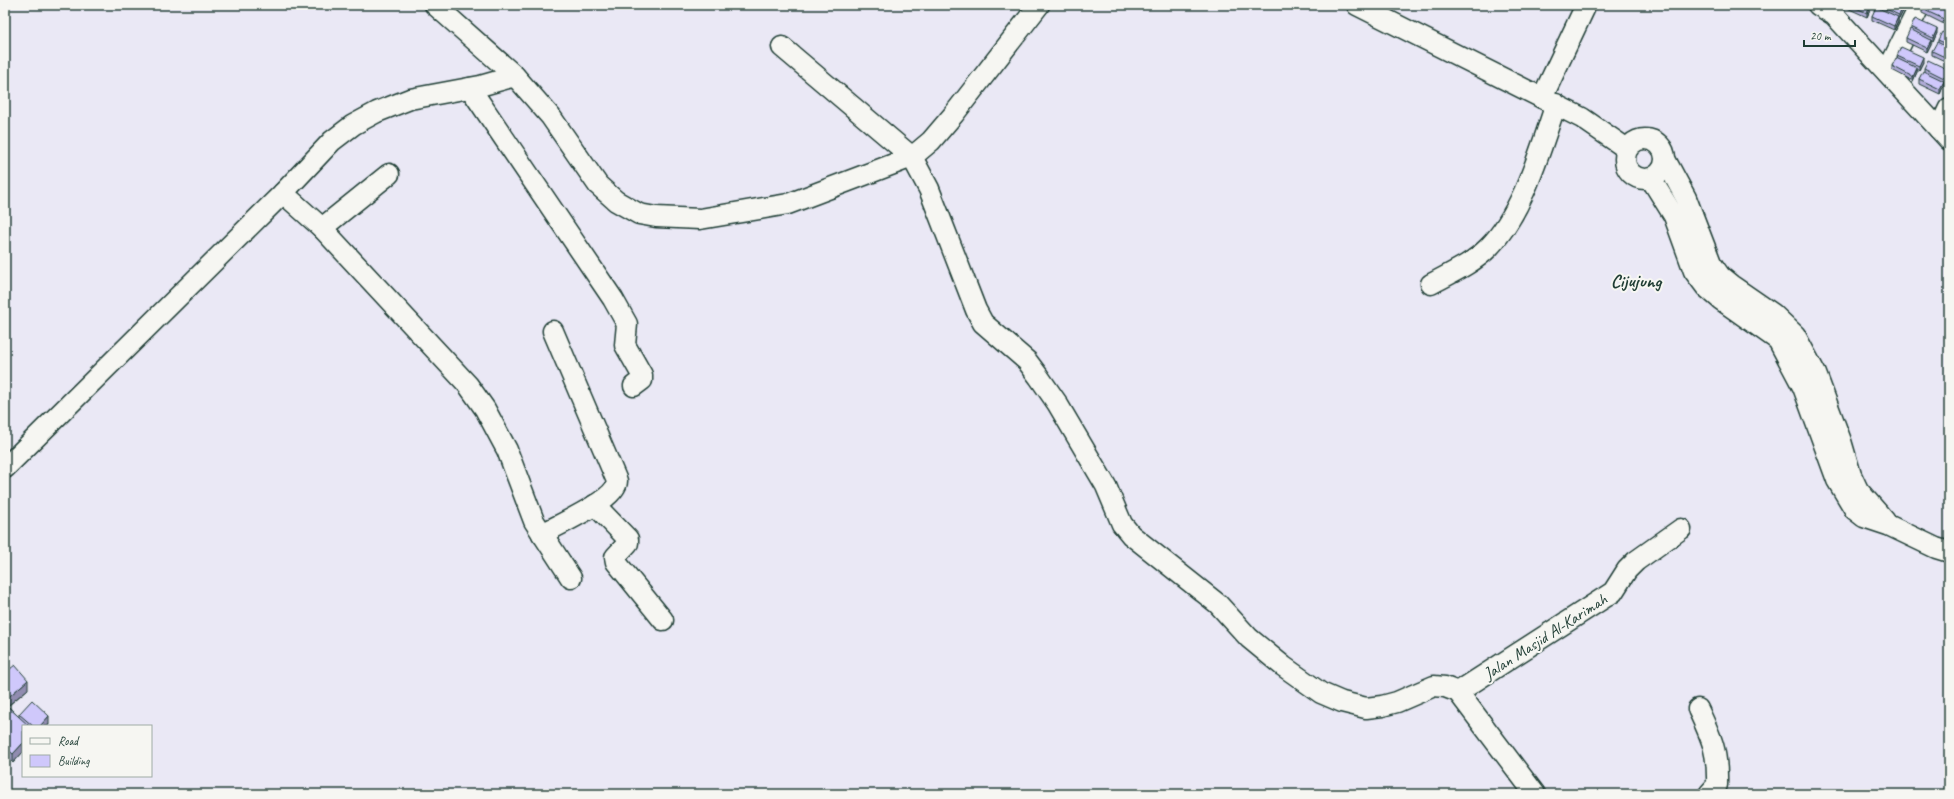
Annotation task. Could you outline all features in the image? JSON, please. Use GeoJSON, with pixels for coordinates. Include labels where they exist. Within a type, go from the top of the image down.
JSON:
{"type":"FeatureCollection","features":[{"type":"Feature","properties":{"kind":"street"},"geometry":{"type":"LineString","coordinates":[[435,5],[512,77],[551,117],[607,194],[625,208],[639,214],[656,217],[700,219],[788,204],[912,158],[931,141],[954,114],[1039,5]]}},
{"type":"Feature","properties":{"kind":"street"},"geometry":{"type":"LineString","coordinates":[[1357,5],[1582,118],[1627,149]]}},
{"type":"Feature","properties":{"kind":"street"},"geometry":{"type":"LineString","coordinates":[[1431,284],[1464,267],[1487,248],[1505,227],[1531,176],[1549,101],[1586,5]]}},
{"type":"Feature","properties":{"kind":"street"},"geometry":{"type":"LineString","coordinates":[[1887,72],[1920,5]]}},
{"type":"Feature","properties":{"kind":"street"},"geometry":{"type":"LineString","coordinates":[[1830,8],[1944,135]]}},
{"type":"Feature","properties":{"kind":"street"},"geometry":{"type":"LineString","coordinates":[[782,47],[912,158],[929,189],[976,310],[983,323],[1027,361],[1039,377],[1057,403],[1106,486],[1122,524],[1131,535],[1218,604],[1249,638],[1321,693],[1342,702],[1366,708],[1397,702],[1434,686],[1445,687],[1458,692],[1535,794]]}},
{"type":"Feature","properties":{"kind":"street"},"geometry":{"type":"LineString","coordinates":[[5,468],[332,141],[353,125],[377,112],[410,99],[475,87],[512,77]]}},
{"type":"Feature","properties":{"kind":"street"},"geometry":{"type":"LineString","coordinates":[[475,87],[613,299],[627,324],[625,344],[642,375],[642,380],[634,386]]}},
{"type":"Feature","properties":{"kind":"street"},"geometry":{"type":"LineString","coordinates":[[1944,135],[1949,108]]}},
{"type":"Feature","properties":{"kind":"street"},"geometry":{"type":"LineString","coordinates":[[1642,139],[1651,140],[1659,144],[1665,152],[1665,167],[1658,176],[1650,179],[1641,180],[1632,176],[1626,168],[1624,158],[1627,149],[1634,142],[1642,139]]}},
{"type":"Feature","properties":{"kind":"street"},"geometry":{"type":"LineString","coordinates":[[1666,161],[1686,198],[1711,263],[1720,276],[1773,314],[1796,336],[1816,374],[1850,474],[1858,490],[1888,525]]}},
{"type":"Feature","properties":{"kind":"street"},"geometry":{"type":"LineString","coordinates":[[322,228],[389,174]]}},
{"type":"Feature","properties":{"kind":"street"},"geometry":{"type":"LineString","coordinates":[[1650,179],[1674,216],[1694,271],[1706,287],[1720,299],[1778,340],[1803,386],[1837,480],[1855,510],[1864,517],[1888,525],[1936,548],[1949,552]]}},
{"type":"Feature","properties":{"kind":"street"},"geometry":{"type":"LineString","coordinates":[[282,192],[322,228],[468,385],[507,450],[529,513],[571,578]]}},
{"type":"Feature","properties":{"kind":"street"},"geometry":{"type":"LineString","coordinates":[[542,534],[595,505],[617,486],[617,481],[553,331]]}},
{"type":"Feature","properties":{"kind":"street"},"geometry":{"type":"LineString","coordinates":[[595,505],[628,539],[628,543],[615,557],[616,562],[663,620]]}},
{"type":"Feature","properties":{"kind":"street","name":"Jalan Masjid Al-Karimah"},"geometry":{"type":"LineString","coordinates":[[1458,692],[1613,592],[1628,570],[1636,562],[1681,529]]}},
{"type":"Feature","properties":{"kind":"street"},"geometry":{"type":"LineString","coordinates":[[1698,709],[1713,741],[1718,763],[1717,785],[1709,794]]}},
{"type":"Feature","properties":{"kind":"building"},"geometry":{"type":"Polygon","coordinates":[[[1850,5],[1871,5],[1867,13],[1850,5]]]}},
{"type":"Feature","properties":{"kind":"building"},"geometry":{"type":"Polygon","coordinates":[[[1877,5],[1900,5],[1903,7],[1899,15],[1877,5]]]}},
{"type":"Feature","properties":{"kind":"building"},"geometry":{"type":"Polygon","coordinates":[[[1924,5],[1936,5],[1948,11],[1944,19],[1922,9],[1924,5]]]}},
{"type":"Feature","properties":{"kind":"building"},"geometry":{"type":"Polygon","coordinates":[[[1941,5],[1949,5],[1949,9],[1941,5]]]}},
{"type":"Feature","properties":{"kind":"building"},"geometry":{"type":"Polygon","coordinates":[[[1876,7],[1898,17],[1894,26],[1872,16],[1876,7]]]}},
{"type":"Feature","properties":{"kind":"building"},"geometry":{"type":"Polygon","coordinates":[[[1915,19],[1937,29],[1933,38],[1911,27],[1915,19]]]}},
{"type":"Feature","properties":{"kind":"building"},"geometry":{"type":"Polygon","coordinates":[[[1910,29],[1931,40],[1927,48],[1906,38],[1910,29]]]}},
{"type":"Feature","properties":{"kind":"building"},"geometry":{"type":"Polygon","coordinates":[[[1942,32],[1949,35],[1949,45],[1938,40],[1942,32]]]}},
{"type":"Feature","properties":{"kind":"building"},"geometry":{"type":"Polygon","coordinates":[[[1937,42],[1949,48],[1949,59],[1932,51],[1937,42]]]}},
{"type":"Feature","properties":{"kind":"building"},"geometry":{"type":"Polygon","coordinates":[[[1901,47],[1923,57],[1919,66],[1897,56],[1901,47]]]}},
{"type":"Feature","properties":{"kind":"building"},"geometry":{"type":"Polygon","coordinates":[[[1896,58],[1917,68],[1913,77],[1892,66],[1896,58]]]}},
{"type":"Feature","properties":{"kind":"building"},"geometry":{"type":"Polygon","coordinates":[[[1928,60],[1949,70],[1946,79],[1924,68],[1928,60]]]}},
{"type":"Feature","properties":{"kind":"building"},"geometry":{"type":"Polygon","coordinates":[[[1923,71],[1944,81],[1940,89],[1919,79],[1923,71]]]}},
{"type":"Feature","properties":{"kind":"building"},"geometry":{"type":"Polygon","coordinates":[[[15,665],[28,680],[5,700],[5,673],[15,665]]]}},
{"type":"Feature","properties":{"kind":"building"},"geometry":{"type":"Polygon","coordinates":[[[32,700],[49,716],[41,725],[32,725],[19,714],[32,700]]]}},
{"type":"Feature","properties":{"kind":"building"},"geometry":{"type":"Polygon","coordinates":[[[6,705],[28,725],[22,725],[22,744],[13,754],[5,747],[6,705]]]}},
{"type":"Feature","properties":{"kind":"district","name":"Cijujung"},"geometry":{"type":"Point","coordinates":[1636,280]}}]}
